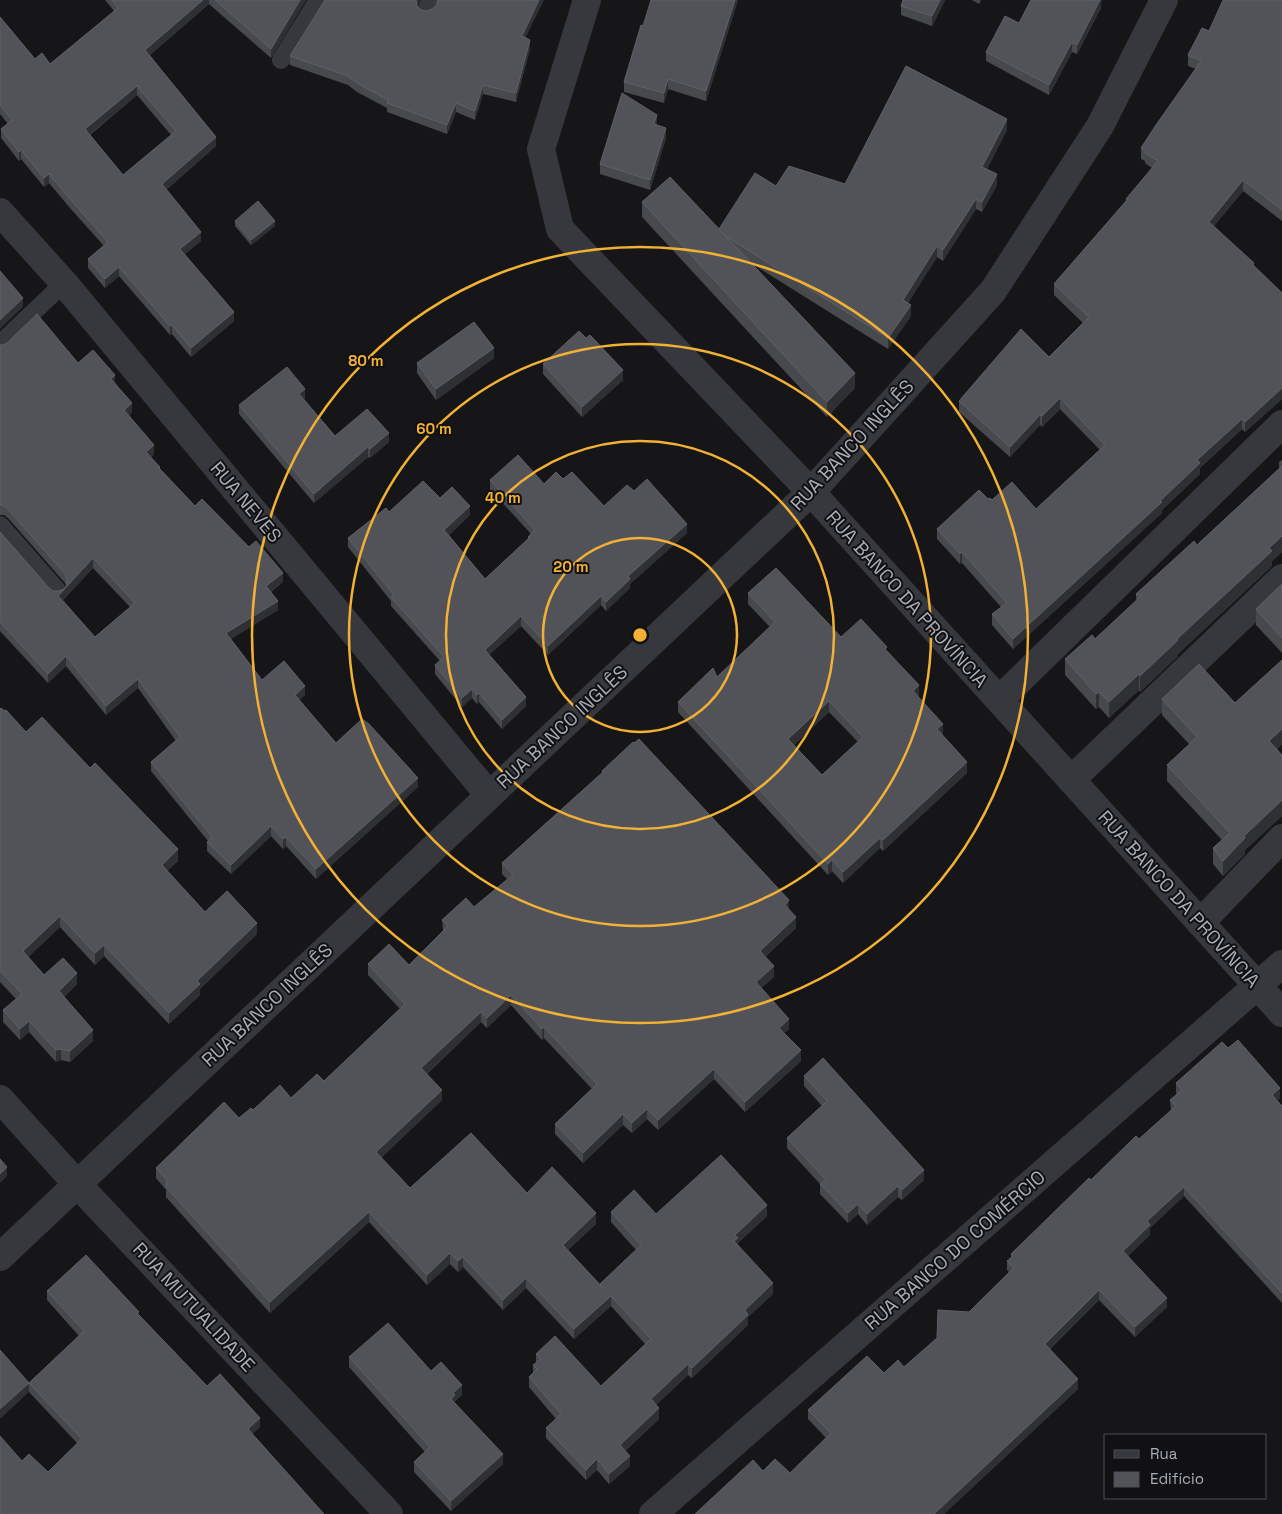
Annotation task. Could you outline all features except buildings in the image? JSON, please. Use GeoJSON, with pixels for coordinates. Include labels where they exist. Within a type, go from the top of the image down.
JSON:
{"type":"FeatureCollection","features":[{"type":"Feature","properties":{"kind":"street","name":"RUA BANCO DA PROVÍNCIA"},"geometry":{"type":"LineString","coordinates":[[587,0],[541,150],[560,229],[811,492],[1282,1013]]}},
{"type":"Feature","properties":{"kind":"street","name":"RUA BANCO INGLÊS"},"geometry":{"type":"LineString","coordinates":[[0,1256],[811,492],[993,291],[1100,126],[1164,0]]}},
{"type":"Feature","properties":{"kind":"street","name":"RUA NEVES"},"geometry":{"type":"LineString","coordinates":[[0,212],[64,283],[489,795]]}},
{"type":"Feature","properties":{"kind":"street"},"geometry":{"type":"LineString","coordinates":[[999,700],[1282,424]]}},
{"type":"Feature","properties":{"kind":"street"},"geometry":{"type":"LineString","coordinates":[[1071,780],[1282,578]]}},
{"type":"Feature","properties":{"kind":"street"},"geometry":{"type":"LineString","coordinates":[[1200,923],[1282,838]]}},
{"type":"Feature","properties":{"kind":"street","name":"RUA BANCO DO COMÉRCIO"},"geometry":{"type":"LineString","coordinates":[[653,1514],[1282,964]]}},
{"type":"Feature","properties":{"kind":"street","name":"RUA MUTUALIDADE"},"geometry":{"type":"LineString","coordinates":[[0,1099],[77,1184],[389,1514]]}},
{"type":"Feature","properties":{"kind":"lane"},"geometry":{"type":"LineString","coordinates":[[281,60],[318,0]]}},
{"type":"Feature","properties":{"kind":"lane"},"geometry":{"type":"LineString","coordinates":[[0,344],[64,283]]}},
{"type":"Feature","properties":{"kind":"lane"},"geometry":{"type":"LineString","coordinates":[[0,525],[57,590]]}}]}
